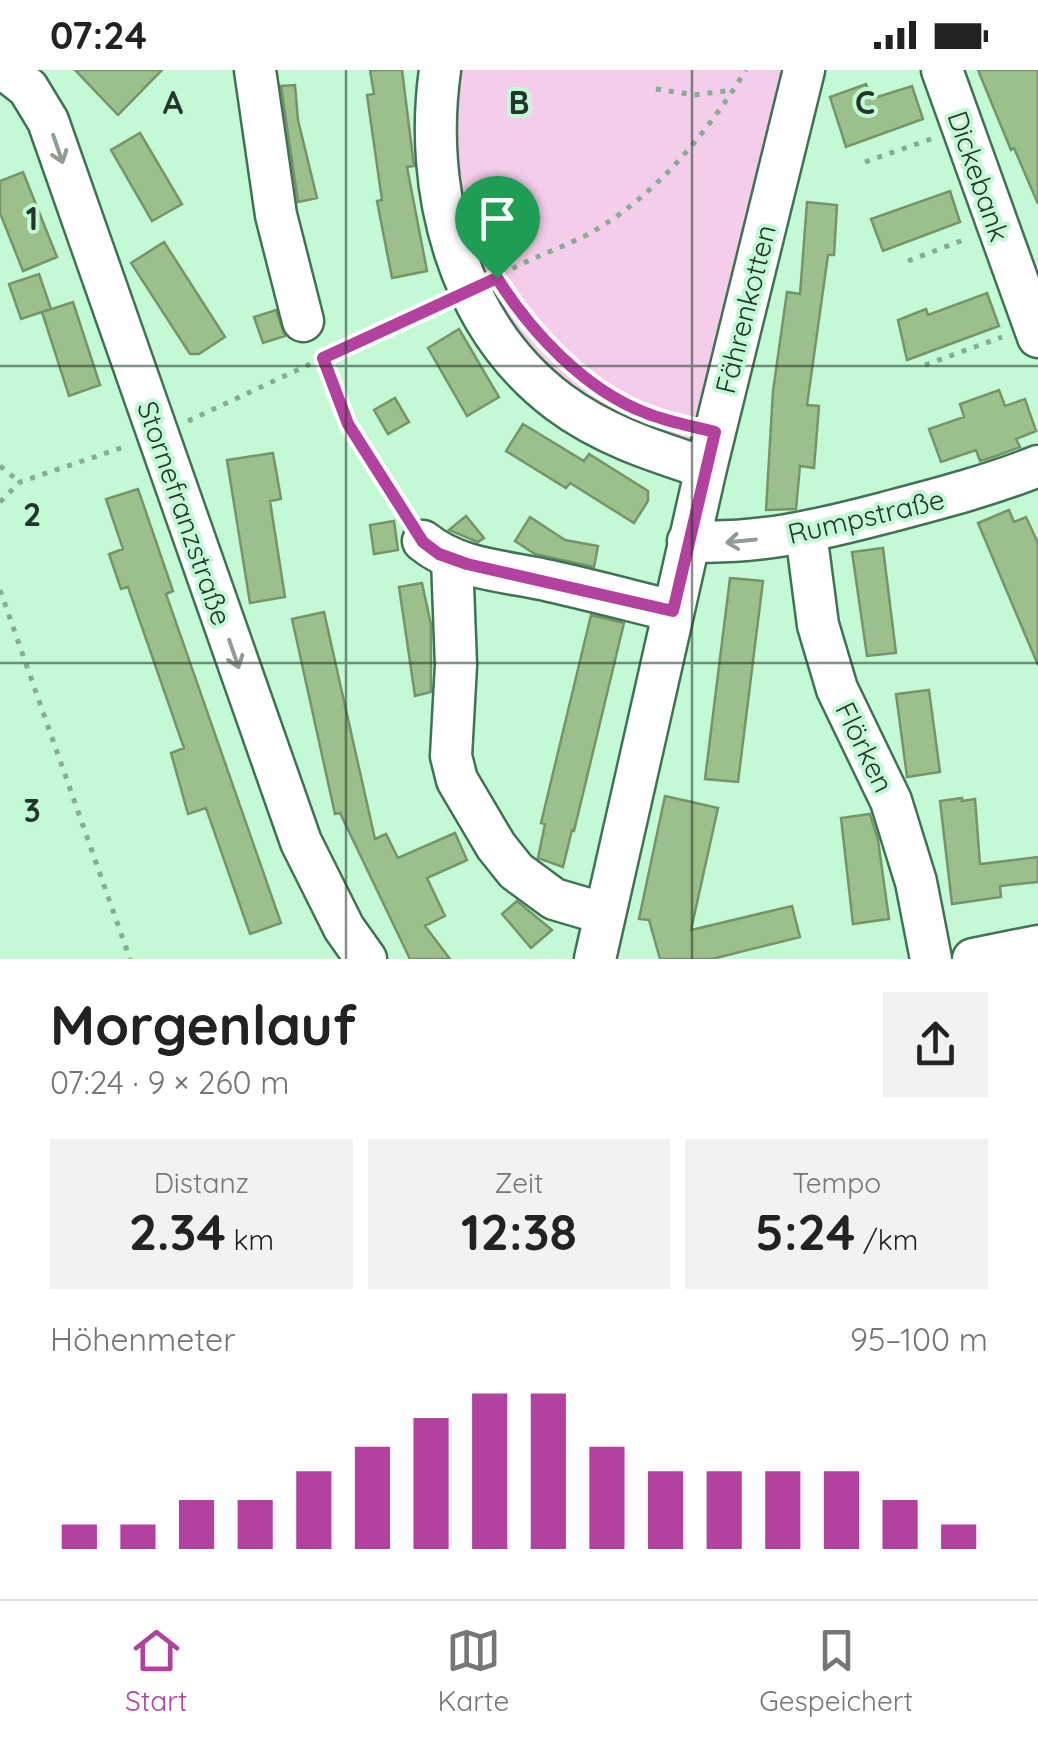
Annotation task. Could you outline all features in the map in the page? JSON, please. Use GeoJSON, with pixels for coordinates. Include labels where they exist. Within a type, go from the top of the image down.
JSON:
{"type":"FeatureCollection","features":[{"type":"Feature","properties":{"kind":"street","name":"Stornefranzstraße"},"geometry":{"type":"LineString","coordinates":[[5,70],[28,88],[48,121],[301,842],[344,928],[366,959]]}},
{"type":"Feature","properties":{"kind":"street"},"geometry":{"type":"LineString","coordinates":[[255,70],[276,215],[303,321]]}},
{"type":"Feature","properties":{"kind":"street"},"geometry":{"type":"LineString","coordinates":[[440,70],[434,122],[441,204],[457,263],[501,343],[532,380],[562,404],[639,446],[706,468]]}},
{"type":"Feature","properties":{"kind":"street","name":"Fährenkotten"},"geometry":{"type":"LineString","coordinates":[[595,959],[688,541],[804,70]]}},
{"type":"Feature","properties":{"kind":"street","name":"Dickebank"},"geometry":{"type":"LineString","coordinates":[[942,70],[1036,331]]}},
{"type":"Feature","properties":{"kind":"street","name":"Rumpstraße"},"geometry":{"type":"LineString","coordinates":[[688,541],[728,544],[806,533],[982,488],[1038,466]]}},
{"type":"Feature","properties":{"kind":"street","name":"Flörken"},"geometry":{"type":"LineString","coordinates":[[806,533],[823,641],[837,689],[892,801],[916,882],[932,959]]}},
{"type":"Feature","properties":{"kind":"street"},"geometry":{"type":"LineString","coordinates":[[605,914],[554,899],[516,871],[481,822],[458,780],[452,756],[456,665],[437,550],[673,611]]}},
{"type":"Feature","properties":{"kind":"street"},"geometry":{"type":"LineString","coordinates":[[973,959],[1038,946]]}},
{"type":"Feature","properties":{"kind":"path"},"geometry":{"type":"LineString","coordinates":[[0,502],[20,482],[157,435],[606,224],[652,188],[704,131],[746,70]]}},
{"type":"Feature","properties":{"kind":"path"},"geometry":{"type":"LineString","coordinates":[[656,90],[694,94],[734,90]]}},
{"type":"Feature","properties":{"kind":"path"},"geometry":{"type":"LineString","coordinates":[[866,162],[962,129]]}},
{"type":"Feature","properties":{"kind":"path"},"geometry":{"type":"LineString","coordinates":[[908,261],[996,227]]}},
{"type":"Feature","properties":{"kind":"path"},"geometry":{"type":"LineString","coordinates":[[303,321],[323,358],[348,424],[437,550]]}},
{"type":"Feature","properties":{"kind":"path"},"geometry":{"type":"LineString","coordinates":[[925,365],[1036,331]]}},
{"type":"Feature","properties":{"kind":"path"},"geometry":{"type":"LineString","coordinates":[[0,466],[20,482]]}},
{"type":"Feature","properties":{"kind":"path"},"geometry":{"type":"LineString","coordinates":[[0,590],[130,959]]}},
{"type":"Feature","properties":{"kind":"shaded area"},"geometry":{"type":"Polygon","coordinates":[[[444,70],[804,70],[706,468],[571,404],[452,245],[444,70]]]}},
{"type":"Feature","properties":{"kind":"building"},"geometry":{"type":"Polygon","coordinates":[[[75,70],[162,70],[118,115],[75,70]]]}},
{"type":"Feature","properties":{"kind":"building"},"geometry":{"type":"Polygon","coordinates":[[[370,70],[402,70],[414,166],[407,167],[427,271],[392,278],[377,201],[382,200],[367,95],[374,94],[370,70]]]}},
{"type":"Feature","properties":{"kind":"building"},"geometry":{"type":"Polygon","coordinates":[[[978,70],[1038,70],[1038,204],[1014,148],[1011,150],[978,70]]]}},
{"type":"Feature","properties":{"kind":"building"},"geometry":{"type":"Polygon","coordinates":[[[866,84],[871,99],[912,86],[923,119],[846,147],[830,97],[866,84]]]}},
{"type":"Feature","properties":{"kind":"building"},"geometry":{"type":"Polygon","coordinates":[[[295,85],[298,120],[317,198],[298,202],[281,86],[295,85]]]}},
{"type":"Feature","properties":{"kind":"building"},"geometry":{"type":"Polygon","coordinates":[[[140,133],[182,204],[152,221],[111,150],[140,133]]]}},
{"type":"Feature","properties":{"kind":"building"},"geometry":{"type":"Polygon","coordinates":[[[23,172],[57,257],[23,271],[0,213],[0,181],[23,172]]]}},
{"type":"Feature","properties":{"kind":"building"},"geometry":{"type":"Polygon","coordinates":[[[950,191],[960,222],[883,251],[871,219],[950,191]]]}},
{"type":"Feature","properties":{"kind":"building"},"geometry":{"type":"Polygon","coordinates":[[[807,202],[837,205],[834,255],[828,255],[807,405],[819,406],[814,468],[800,466],[796,509],[766,510],[773,391],[787,292],[800,294],[807,202]]]}},
{"type":"Feature","properties":{"kind":"building"},"geometry":{"type":"Polygon","coordinates":[[[164,242],[225,337],[199,354],[190,354],[131,263],[164,242]]]}},
{"type":"Feature","properties":{"kind":"building"},"geometry":{"type":"Polygon","coordinates":[[[39,274],[51,309],[21,319],[9,284],[39,274]]]}},
{"type":"Feature","properties":{"kind":"building"},"geometry":{"type":"Polygon","coordinates":[[[987,293],[999,326],[907,360],[898,320],[926,309],[928,315],[987,293]]]}},
{"type":"Feature","properties":{"kind":"building"},"geometry":{"type":"Polygon","coordinates":[[[73,302],[100,385],[69,396],[42,312],[73,302]]]}},
{"type":"Feature","properties":{"kind":"building"},"geometry":{"type":"Polygon","coordinates":[[[276,310],[285,336],[263,343],[254,317],[276,310]]]}},
{"type":"Feature","properties":{"kind":"building"},"geometry":{"type":"Polygon","coordinates":[[[459,329],[499,397],[467,416],[428,348],[459,329]]]}},
{"type":"Feature","properties":{"kind":"building"},"geometry":{"type":"Polygon","coordinates":[[[999,390],[1005,406],[1025,399],[1036,431],[1016,439],[1020,447],[993,457],[980,461],[976,450],[941,462],[929,429],[964,417],[960,404],[999,390]]]}},
{"type":"Feature","properties":{"kind":"building"},"geometry":{"type":"Polygon","coordinates":[[[395,398],[409,422],[388,434],[374,410],[395,398]]]}},
{"type":"Feature","properties":{"kind":"building"},"geometry":{"type":"Polygon","coordinates":[[[523,424],[584,461],[589,454],[648,491],[648,501],[634,523],[570,483],[566,488],[506,451],[523,424]]]}},
{"type":"Feature","properties":{"kind":"building"},"geometry":{"type":"Polygon","coordinates":[[[273,453],[281,499],[270,501],[285,597],[250,603],[227,460],[273,453]]]}},
{"type":"Feature","properties":{"kind":"building"},"geometry":{"type":"Polygon","coordinates":[[[138,489],[173,591],[166,594],[281,923],[250,934],[206,808],[188,814],[171,753],[184,748],[128,587],[121,589],[109,554],[123,549],[106,499],[138,489]]]}},
{"type":"Feature","properties":{"kind":"building"},"geometry":{"type":"Polygon","coordinates":[[[1009,510],[1014,522],[1026,517],[1038,543],[1038,665],[978,523],[1009,510]]]}},
{"type":"Feature","properties":{"kind":"building"},"geometry":{"type":"Polygon","coordinates":[[[466,516],[484,538],[478,542],[449,530],[466,516]]]}},
{"type":"Feature","properties":{"kind":"building"},"geometry":{"type":"Polygon","coordinates":[[[530,517],[565,540],[598,546],[594,567],[535,554],[515,541],[530,517]]]}},
{"type":"Feature","properties":{"kind":"building"},"geometry":{"type":"Polygon","coordinates":[[[394,521],[398,550],[374,554],[370,525],[394,521]]]}},
{"type":"Feature","properties":{"kind":"building"},"geometry":{"type":"Polygon","coordinates":[[[883,548],[896,653],[867,656],[852,552],[883,548]]]}},
{"type":"Feature","properties":{"kind":"building"},"geometry":{"type":"Polygon","coordinates":[[[730,578],[763,581],[738,782],[705,779],[730,578]]]}},
{"type":"Feature","properties":{"kind":"building"},"geometry":{"type":"Polygon","coordinates":[[[422,583],[431,625],[431,692],[415,696],[399,587],[422,583]]]}},
{"type":"Feature","properties":{"kind":"building"},"geometry":{"type":"Polygon","coordinates":[[[324,612],[375,839],[386,834],[398,858],[455,833],[467,860],[427,878],[445,916],[425,926],[450,959],[410,959],[340,813],[335,814],[292,619],[324,612]]]}},
{"type":"Feature","properties":{"kind":"building"},"geometry":{"type":"Polygon","coordinates":[[[591,615],[624,623],[563,867],[538,858],[545,824],[541,823],[591,615]]]}},
{"type":"Feature","properties":{"kind":"building"},"geometry":{"type":"Polygon","coordinates":[[[929,690],[940,772],[907,777],[896,694],[929,690]]]}},
{"type":"Feature","properties":{"kind":"building"},"geometry":{"type":"Polygon","coordinates":[[[665,796],[718,808],[691,930],[792,906],[800,937],[712,959],[660,959],[649,920],[639,919],[665,796]]]}},
{"type":"Feature","properties":{"kind":"building"},"geometry":{"type":"Polygon","coordinates":[[[975,799],[980,864],[1038,857],[1038,882],[1000,886],[1001,897],[952,904],[940,801],[975,799]]]}},
{"type":"Feature","properties":{"kind":"building"},"geometry":{"type":"Polygon","coordinates":[[[870,814],[878,840],[889,919],[853,924],[841,818],[870,814]]]}},
{"type":"Feature","properties":{"kind":"building"},"geometry":{"type":"Polygon","coordinates":[[[517,901],[552,930],[531,948],[502,914],[517,901]]]}},
{"type":"Feature","properties":{"kind":"route"},"geometry":{"type":"LineString","coordinates":[[497,278],[516,309],[544,339],[614,397],[644,412],[715,432],[673,611],[467,564],[439,554],[423,542],[348,424],[323,358],[497,278]]}}]}
